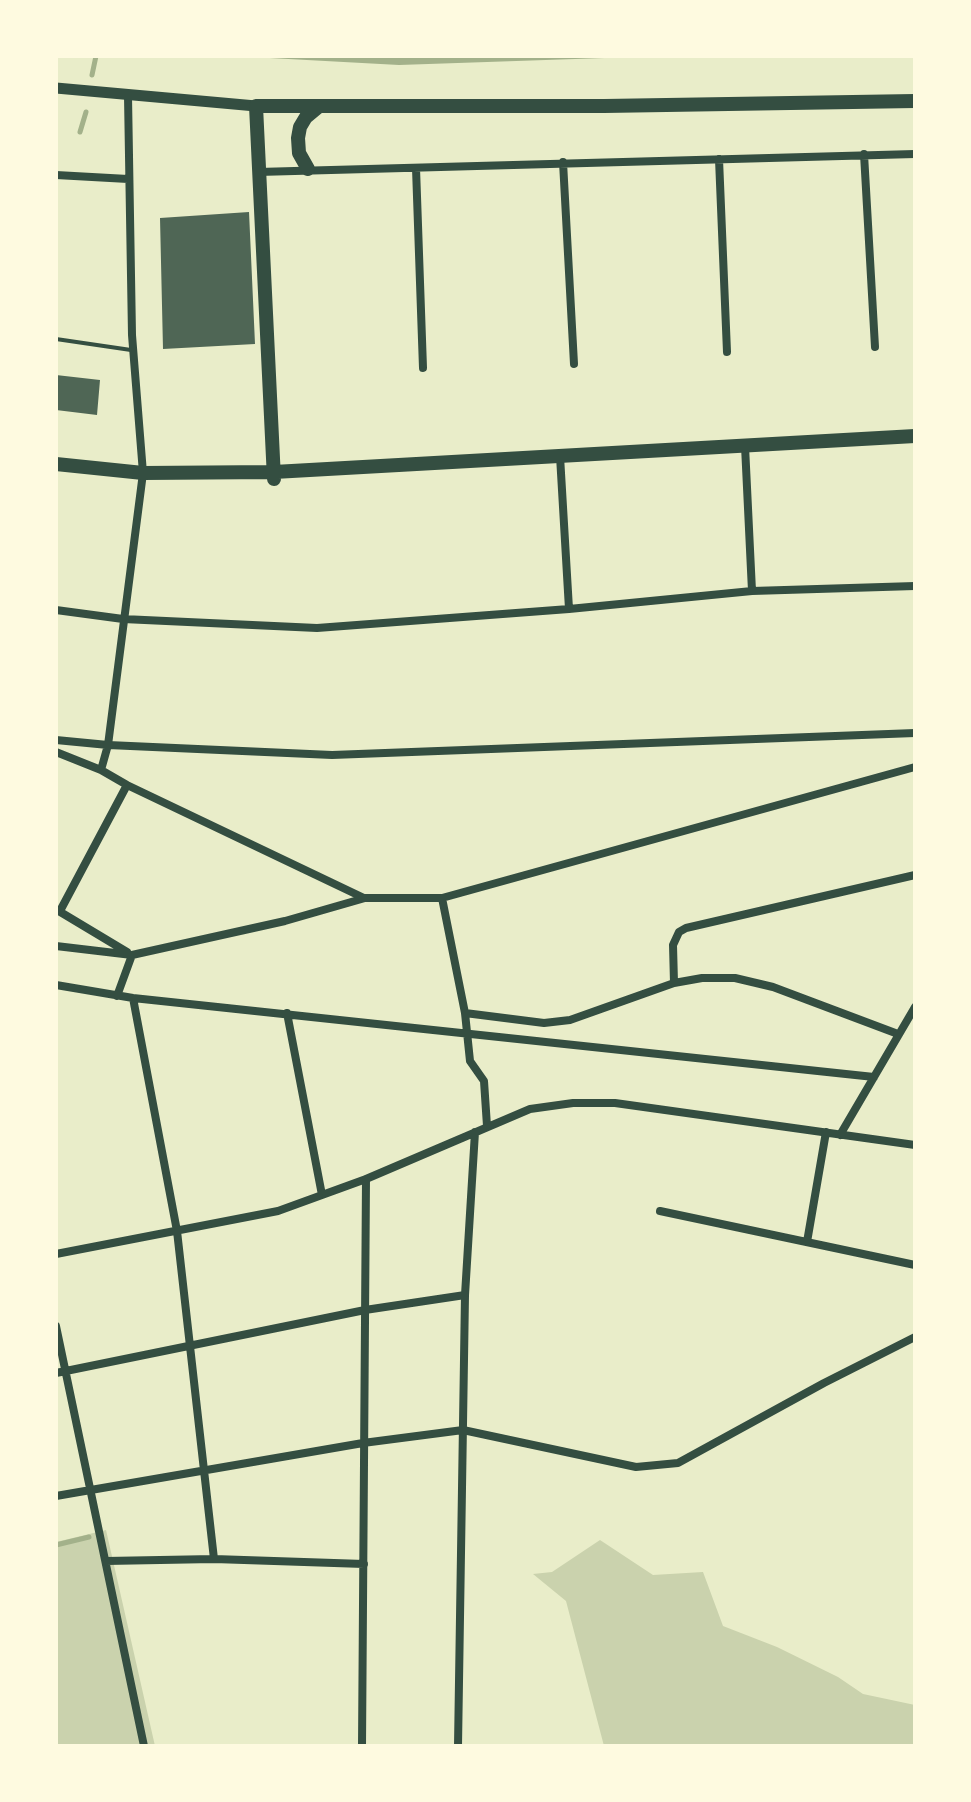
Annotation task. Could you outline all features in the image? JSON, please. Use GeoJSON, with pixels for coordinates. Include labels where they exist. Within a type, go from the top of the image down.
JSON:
{"type":"FeatureCollection","features":[{"type":"Feature","properties":{"kind":"main road"},"geometry":{"type":"LineString","coordinates":[[274,475],[256,106],[915,101]]}},
{"type":"Feature","properties":{"kind":"main road"},"geometry":{"type":"LineString","coordinates":[[308,169],[299,153],[298,138],[306,117],[318,107]]}},
{"type":"Feature","properties":{"kind":"main road"},"geometry":{"type":"LineString","coordinates":[[56,471],[142,477],[274,475],[745,449],[915,436]]}},
{"type":"Feature","properties":{"kind":"main road"},"geometry":{"type":"LineString","coordinates":[[745,449],[915,444]]}},
{"type":"Feature","properties":{"kind":"main road"},"geometry":{"type":"LineString","coordinates":[[56,464],[142,477]]}},
{"type":"Feature","properties":{"kind":"street"},"geometry":{"type":"LineString","coordinates":[[56,88],[256,106]]}},
{"type":"Feature","properties":{"kind":"street"},"geometry":{"type":"LineString","coordinates":[[101,770],[108,745],[142,477],[134,351],[128,96]]}},
{"type":"Feature","properties":{"kind":"street"},"geometry":{"type":"LineString","coordinates":[[864,154],[875,347]]}},
{"type":"Feature","properties":{"kind":"street"},"geometry":{"type":"LineString","coordinates":[[258,172],[915,154]]}},
{"type":"Feature","properties":{"kind":"street"},"geometry":{"type":"LineString","coordinates":[[719,159],[727,352]]}},
{"type":"Feature","properties":{"kind":"street"},"geometry":{"type":"LineString","coordinates":[[563,162],[574,364]]}},
{"type":"Feature","properties":{"kind":"street"},"geometry":{"type":"LineString","coordinates":[[416,168],[423,368]]}},
{"type":"Feature","properties":{"kind":"street"},"geometry":{"type":"LineString","coordinates":[[56,175],[128,179]]}},
{"type":"Feature","properties":{"kind":"street"},"geometry":{"type":"LineString","coordinates":[[745,449],[752,591]]}},
{"type":"Feature","properties":{"kind":"street"},"geometry":{"type":"LineString","coordinates":[[560,460],[569,609]]}},
{"type":"Feature","properties":{"kind":"street"},"geometry":{"type":"LineString","coordinates":[[56,610],[123,619],[317,628],[569,609],[752,591],[915,586]]}},
{"type":"Feature","properties":{"kind":"street"},"geometry":{"type":"LineString","coordinates":[[56,740],[332,755],[915,733]]}},
{"type":"Feature","properties":{"kind":"street"},"geometry":{"type":"LineString","coordinates":[[56,752],[101,770],[365,898]]}},
{"type":"Feature","properties":{"kind":"street"},"geometry":{"type":"LineString","coordinates":[[56,946],[132,955],[285,921],[365,898],[442,898],[915,767]]}},
{"type":"Feature","properties":{"kind":"street"},"geometry":{"type":"LineString","coordinates":[[127,785],[58,910],[132,955]]}},
{"type":"Feature","properties":{"kind":"street"},"geometry":{"type":"LineString","coordinates":[[674,983],[673,945],[679,932],[686,928],[915,875]]}},
{"type":"Feature","properties":{"kind":"street"},"geometry":{"type":"LineString","coordinates":[[442,898],[465,1013],[470,1061],[484,1081],[487,1126]]}},
{"type":"Feature","properties":{"kind":"street"},"geometry":{"type":"LineString","coordinates":[[117,996],[132,955]]}},
{"type":"Feature","properties":{"kind":"street"},"geometry":{"type":"LineString","coordinates":[[465,1013],[544,1023],[570,1020],[674,983],[702,978],[735,978],[773,987],[898,1034]]}},
{"type":"Feature","properties":{"kind":"street"},"geometry":{"type":"LineString","coordinates":[[56,988],[72,987],[133,998],[874,1077]]}},
{"type":"Feature","properties":{"kind":"street"},"geometry":{"type":"LineString","coordinates":[[133,998],[177,1231],[214,1559]]}},
{"type":"Feature","properties":{"kind":"street"},"geometry":{"type":"LineString","coordinates":[[840,1135],[915,1007]]}},
{"type":"Feature","properties":{"kind":"street"},"geometry":{"type":"LineString","coordinates":[[287,1013],[322,1195]]}},
{"type":"Feature","properties":{"kind":"street"},"geometry":{"type":"LineString","coordinates":[[56,1254],[278,1211],[366,1179],[530,1109],[573,1103],[615,1103],[915,1145]]}},
{"type":"Feature","properties":{"kind":"street"},"geometry":{"type":"LineString","coordinates":[[458,1746],[465,1295],[475,1132]]}},
{"type":"Feature","properties":{"kind":"street"},"geometry":{"type":"LineString","coordinates":[[807,1242],[826,1132]]}},
{"type":"Feature","properties":{"kind":"street"},"geometry":{"type":"LineString","coordinates":[[362,1746],[366,1179]]}},
{"type":"Feature","properties":{"kind":"street"},"geometry":{"type":"LineString","coordinates":[[660,1211],[915,1265]]}},
{"type":"Feature","properties":{"kind":"street"},"geometry":{"type":"LineString","coordinates":[[61,1373],[365,1310],[465,1295]]}},
{"type":"Feature","properties":{"kind":"street"},"geometry":{"type":"LineString","coordinates":[[56,1326],[61,1373],[90,1489],[144,1746]]}},
{"type":"Feature","properties":{"kind":"street"},"geometry":{"type":"LineString","coordinates":[[56,1496],[363,1443],[463,1430],[636,1467],[678,1463],[915,1337]]}},
{"type":"Feature","properties":{"kind":"street"},"geometry":{"type":"LineString","coordinates":[[106,1561],[214,1559],[364,1564]]}},
{"type":"Feature","properties":{"kind":"lane"},"geometry":{"type":"LineString","coordinates":[[56,339],[134,351]]}},
{"type":"Feature","properties":{"kind":"shaded area"},"geometry":{"type":"Polygon","coordinates":[[[233,56],[663,56],[399,65],[233,56]]]}},
{"type":"Feature","properties":{"kind":"shaded area"},"geometry":{"type":"Polygon","coordinates":[[[106,1530],[155,1746],[56,1746],[56,1542],[106,1530]]]}},
{"type":"Feature","properties":{"kind":"shaded area"},"geometry":{"type":"Polygon","coordinates":[[[600,1540],[653,1575],[703,1572],[723,1626],[777,1647],[838,1677],[863,1694],[915,1705],[915,1746],[604,1746],[566,1601],[533,1574],[552,1572],[600,1540]]]}},
{"type":"Feature","properties":{"kind":"building"},"geometry":{"type":"Polygon","coordinates":[[[249,212],[255,344],[163,349],[160,218],[249,212]]]}},
{"type":"Feature","properties":{"kind":"building"},"geometry":{"type":"Polygon","coordinates":[[[56,375],[100,380],[97,415],[56,410],[56,375]]]}},
{"type":"Feature","properties":{"kind":"waterway"},"geometry":{"type":"LineString","coordinates":[[92,75],[96,56]]}},
{"type":"Feature","properties":{"kind":"waterway"},"geometry":{"type":"LineString","coordinates":[[80,132],[86,112]]}},
{"type":"Feature","properties":{"kind":"waterway"},"geometry":{"type":"LineString","coordinates":[[56,1545],[89,1537]]}}]}
